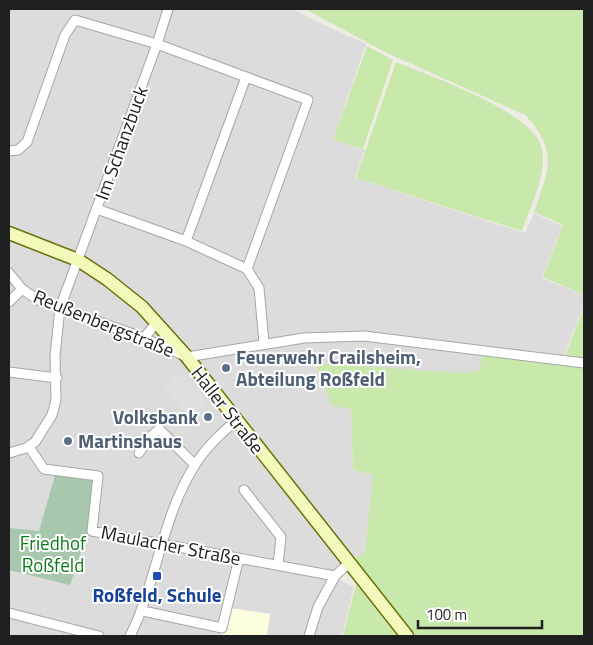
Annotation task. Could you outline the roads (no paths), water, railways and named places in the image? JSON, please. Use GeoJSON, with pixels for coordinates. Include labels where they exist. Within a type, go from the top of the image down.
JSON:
{"type":"FeatureCollection","features":[{"type":"Feature","properties":{"kind":"main road","name":"Haller Straße"},"geometry":{"type":"LineString","coordinates":[[9,233],[78,260],[107,279],[142,307],[157,322],[187,357],[407,636]]}},
{"type":"Feature","properties":{"kind":"street","name":"Im Schanzbuck"},"geometry":{"type":"LineString","coordinates":[[168,9],[158,44],[97,209],[186,241],[247,269]]}},
{"type":"Feature","properties":{"kind":"street"},"geometry":{"type":"LineString","coordinates":[[9,151],[18,150],[27,142],[65,35],[75,20],[158,44],[308,100],[247,269],[259,288],[264,343]]}},
{"type":"Feature","properties":{"kind":"street"},"geometry":{"type":"LineString","coordinates":[[186,241],[246,78]]}},
{"type":"Feature","properties":{"kind":"street"},"geometry":{"type":"LineString","coordinates":[[9,453],[29,447],[43,431],[52,415],[60,308],[97,209]]}},
{"type":"Feature","properties":{"kind":"street","name":"Reußenbergstraße"},"geometry":{"type":"LineString","coordinates":[[9,273],[22,289],[38,300],[144,338],[187,357]]}},
{"type":"Feature","properties":{"kind":"street","name":"Reußenbergstraße"},"geometry":{"type":"LineString","coordinates":[[9,302],[22,289]]}},
{"type":"Feature","properties":{"kind":"street"},"geometry":{"type":"LineString","coordinates":[[144,338],[157,322]]}},
{"type":"Feature","properties":{"kind":"street"},"geometry":{"type":"LineString","coordinates":[[187,357],[304,338],[364,336],[584,363]]}},
{"type":"Feature","properties":{"kind":"street"},"geometry":{"type":"LineString","coordinates":[[9,372],[56,378]]}},
{"type":"Feature","properties":{"kind":"street"},"geometry":{"type":"LineString","coordinates":[[130,636],[143,611],[169,524],[195,465],[216,438],[236,420]]}},
{"type":"Feature","properties":{"kind":"street"},"geometry":{"type":"LineString","coordinates":[[139,453],[148,439],[159,429],[195,465]]}},
{"type":"Feature","properties":{"kind":"street","name":"Maulacher Straße"},"geometry":{"type":"LineString","coordinates":[[29,447],[44,468],[98,476],[92,531],[335,576]]}},
{"type":"Feature","properties":{"kind":"street"},"geometry":{"type":"LineString","coordinates":[[244,490],[281,537],[278,565]]}},
{"type":"Feature","properties":{"kind":"street"},"geometry":{"type":"LineString","coordinates":[[143,611],[222,628],[239,558]]}},
{"type":"Feature","properties":{"kind":"street"},"geometry":{"type":"LineString","coordinates":[[309,636],[318,607],[335,576],[349,563]]}},
{"type":"Feature","properties":{"kind":"street"},"geometry":{"type":"LineString","coordinates":[[9,613],[99,636]]}},
{"type":"Feature","properties":{"kind":"place","name":"Feuerwehr Crailsheim, Abteilung Roßfeld"},"geometry":{"type":"Point","coordinates":[226,368]}},
{"type":"Feature","properties":{"kind":"place","name":"Volksbank"},"geometry":{"type":"Point","coordinates":[208,417]}},
{"type":"Feature","properties":{"kind":"place","name":"Martinshaus"},"geometry":{"type":"Point","coordinates":[68,441]}},
{"type":"Feature","properties":{"kind":"place","name":"Roßfeld, Schule"},"geometry":{"type":"Point","coordinates":[157,576]}},
{"type":"Feature","properties":{"kind":"park label","name":"Friedhof Roßfeld"},"geometry":{"type":"Point","coordinates":[53,554]}}]}
